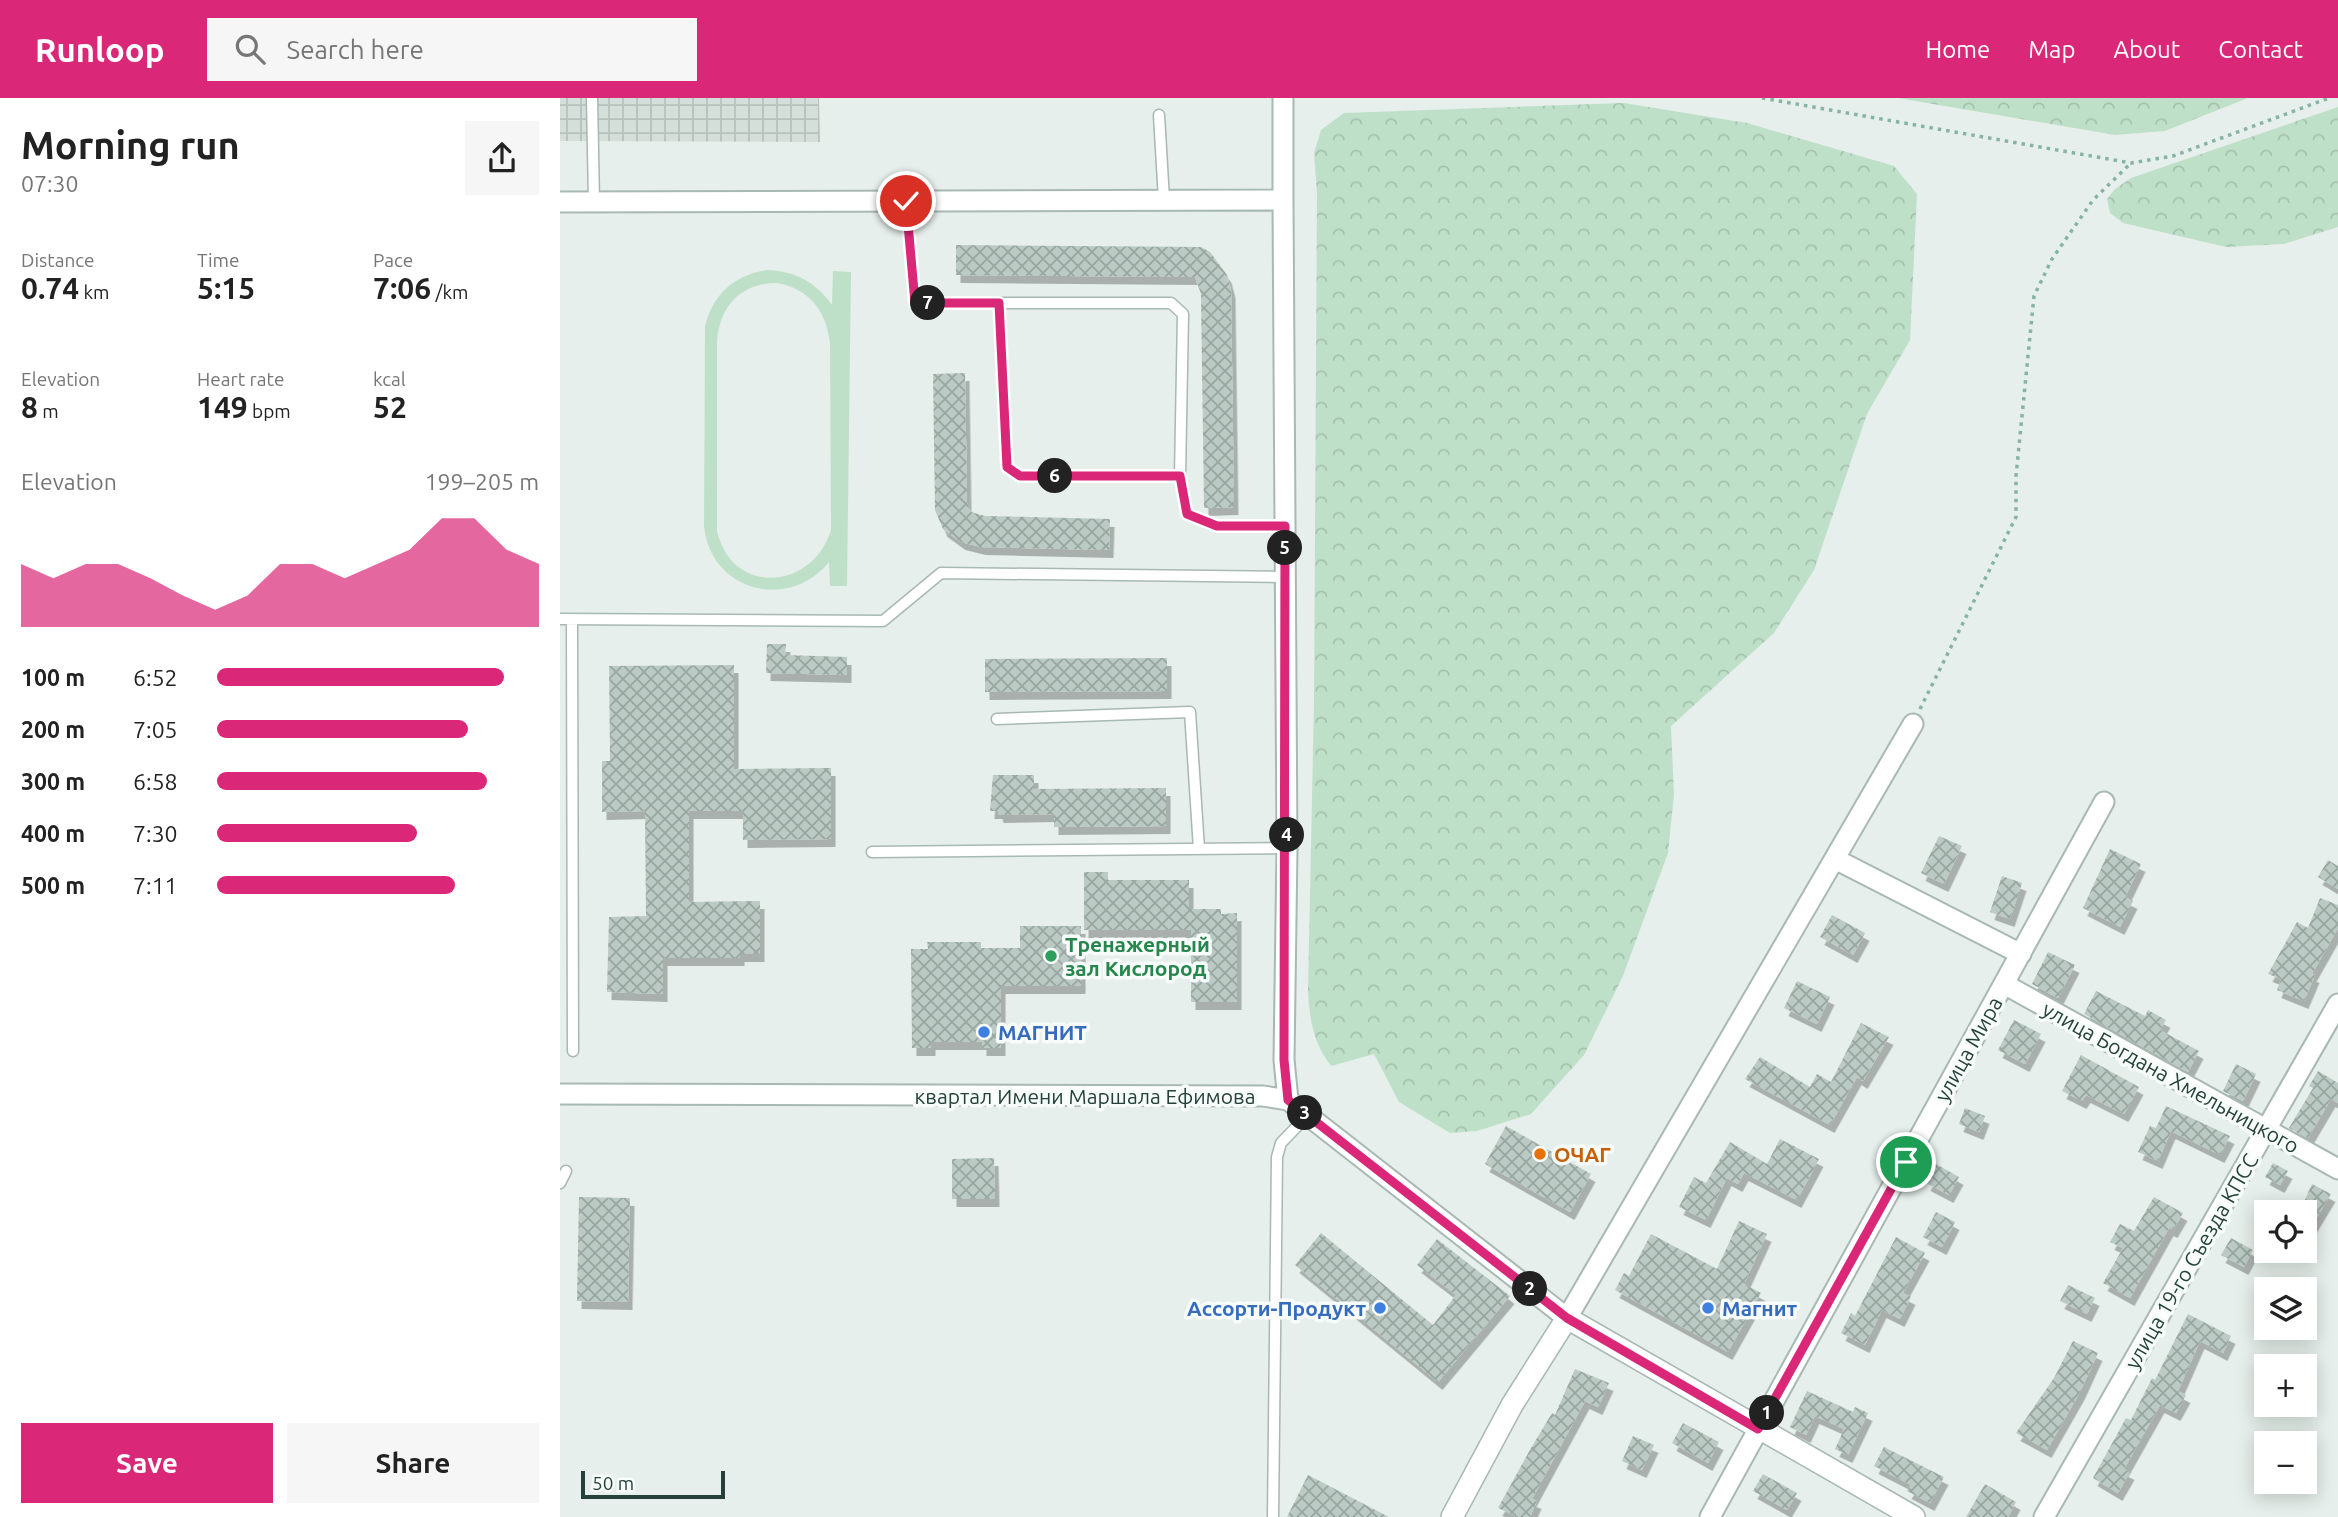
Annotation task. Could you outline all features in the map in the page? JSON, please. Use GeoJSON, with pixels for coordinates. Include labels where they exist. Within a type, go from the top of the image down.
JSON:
{"type":"FeatureCollection","features":[{"type":"Feature","properties":{"kind":"street","name":"квартал Имени Маршала Ефимова"},"geometry":{"type":"LineString","coordinates":[[560,1094],[1263,1096],[1288,1100],[1284,1060],[1287,848],[1283,98]]}},
{"type":"Feature","properties":{"kind":"street"},"geometry":{"type":"LineString","coordinates":[[560,202],[1283,200]]}},
{"type":"Feature","properties":{"kind":"street"},"geometry":{"type":"LineString","coordinates":[[1452,1517],[1512,1405],[1567,1318],[1913,724]]}},
{"type":"Feature","properties":{"kind":"street","name":"улица Мира"},"geometry":{"type":"LineString","coordinates":[[1710,1517],[2104,802]]}},
{"type":"Feature","properties":{"kind":"street"},"geometry":{"type":"LineString","coordinates":[[1835,859],[2021,954]]}},
{"type":"Feature","properties":{"kind":"street","name":"улица Богдана Хмельницкого"},"geometry":{"type":"LineString","coordinates":[[2004,984],[2338,1169]]}},
{"type":"Feature","properties":{"kind":"street","name":"улица 19-го Съезда КПСС"},"geometry":{"type":"LineString","coordinates":[[2044,1517],[2338,1004]]}},
{"type":"Feature","properties":{"kind":"street"},"geometry":{"type":"LineString","coordinates":[[1288,1100],[1567,1318],[1914,1517]]}},
{"type":"Feature","properties":{"kind":"lane"},"geometry":{"type":"LineString","coordinates":[[593,98],[594,202]]}},
{"type":"Feature","properties":{"kind":"lane"},"geometry":{"type":"LineString","coordinates":[[1159,115],[1164,200]]}},
{"type":"Feature","properties":{"kind":"lane"},"geometry":{"type":"LineString","coordinates":[[906,201],[915,303],[1171,303],[1183,314],[1180,476],[1187,514],[1217,526],[1285,526]]}},
{"type":"Feature","properties":{"kind":"lane"},"geometry":{"type":"LineString","coordinates":[[999,303],[1007,467],[1020,476],[1180,476]]}},
{"type":"Feature","properties":{"kind":"lane"},"geometry":{"type":"LineString","coordinates":[[560,619],[883,621],[941,573],[1285,577]]}},
{"type":"Feature","properties":{"kind":"lane"},"geometry":{"type":"LineString","coordinates":[[572,620],[573,1051]]}},
{"type":"Feature","properties":{"kind":"lane"},"geometry":{"type":"LineString","coordinates":[[996,719],[1190,712],[1199,849]]}},
{"type":"Feature","properties":{"kind":"lane"},"geometry":{"type":"LineString","coordinates":[[872,852],[1287,848]]}},
{"type":"Feature","properties":{"kind":"lane"},"geometry":{"type":"LineString","coordinates":[[1273,1517],[1277,1157],[1281,1143],[1308,1115]]}},
{"type":"Feature","properties":{"kind":"lane"},"geometry":{"type":"LineString","coordinates":[[560,1183],[566,1171]]}},
{"type":"Feature","properties":{"kind":"path"},"geometry":{"type":"LineString","coordinates":[[1762,98],[2131,163],[2173,156],[2329,98]]}},
{"type":"Feature","properties":{"kind":"path"},"geometry":{"type":"LineString","coordinates":[[1913,724],[2016,517],[2016,476],[2034,296],[2052,259],[2093,200],[2131,163]]}},
{"type":"Feature","properties":{"kind":"shaded area"},"geometry":{"type":"Polygon","coordinates":[[[560,98],[819,98],[820,142],[560,141],[560,98]]]}},
{"type":"Feature","properties":{"kind":"green space"},"geometry":{"type":"Polygon","coordinates":[[[1898,98],[2248,98],[2165,131],[2115,135],[1898,98]]]}},
{"type":"Feature","properties":{"kind":"green space"},"geometry":{"type":"Polygon","coordinates":[[[1624,103],[1747,123],[1894,166],[1917,194],[1910,340],[1867,414],[1814,570],[1774,633],[1671,726],[1674,795],[1668,853],[1623,976],[1584,1055],[1531,1114],[1477,1131],[1450,1133],[1399,1102],[1374,1054],[1331,1066],[1316,1040],[1310,1012],[1308,992],[1314,701],[1317,193],[1314,153],[1321,130],[1344,113],[1624,103]]]}},
{"type":"Feature","properties":{"kind":"green space"},"geometry":{"type":"Polygon","coordinates":[[[2338,107],[2338,227],[2284,244],[2226,247],[2123,223],[2110,213],[2107,199],[2115,189],[2131,178],[2338,107]]]}},
{"type":"Feature","properties":{"kind":"green space"},"geometry":{"type":"Polygon","coordinates":[[[767,270],[796,275],[812,284],[832,305],[833,271],[851,272],[847,586],[830,586],[829,562],[812,577],[793,587],[773,590],[754,587],[736,579],[720,566],[709,548],[704,526],[705,327],[713,305],[726,288],[767,270]],[[764,284],[742,292],[727,308],[722,318],[717,343],[717,531],[725,552],[738,567],[755,575],[772,578],[791,574],[807,565],[821,550],[831,530],[828,332],[815,304],[789,286],[764,284]]]}},
{"type":"Feature","properties":{"kind":"building"},"geometry":{"type":"Polygon","coordinates":[[[956,245],[1201,247],[1210,252],[1227,275],[1231,290],[1234,507],[1204,508],[1201,294],[1195,277],[956,275],[956,245]]]}},
{"type":"Feature","properties":{"kind":"building"},"geometry":{"type":"Polygon","coordinates":[[[965,373],[967,503],[971,512],[985,516],[1110,519],[1109,550],[981,547],[961,542],[943,529],[935,510],[933,374],[965,373]]]}},
{"type":"Feature","properties":{"kind":"building"},"geometry":{"type":"Polygon","coordinates":[[[767,644],[786,644],[785,655],[847,657],[847,675],[766,673],[767,644]]]}},
{"type":"Feature","properties":{"kind":"building"},"geometry":{"type":"Polygon","coordinates":[[[1167,658],[1167,691],[985,692],[985,659],[1167,658]]]}},
{"type":"Feature","properties":{"kind":"building"},"geometry":{"type":"Polygon","coordinates":[[[734,665],[734,769],[831,768],[831,839],[743,840],[743,811],[689,811],[689,902],[760,901],[760,954],[740,954],[740,958],[663,958],[663,994],[607,992],[609,917],[646,916],[645,811],[602,812],[602,761],[610,761],[609,666],[734,665]]]}},
{"type":"Feature","properties":{"kind":"building"},"geometry":{"type":"Polygon","coordinates":[[[993,775],[1034,775],[1034,789],[1166,788],[1166,826],[1054,827],[1054,814],[999,815],[998,811],[990,811],[993,775]]]}},
{"type":"Feature","properties":{"kind":"building"},"geometry":{"type":"Polygon","coordinates":[[[1939,836],[1962,846],[1944,884],[1921,873],[1939,836]]]}},
{"type":"Feature","properties":{"kind":"building"},"geometry":{"type":"Polygon","coordinates":[[[2110,849],[2141,864],[2125,897],[2133,901],[2120,927],[2083,908],[2110,849]]]}},
{"type":"Feature","properties":{"kind":"building"},"geometry":{"type":"Polygon","coordinates":[[[2328,860],[2338,866],[2338,889],[2318,877],[2328,860]]]}},
{"type":"Feature","properties":{"kind":"building"},"geometry":{"type":"Polygon","coordinates":[[[1084,872],[1108,872],[1108,880],[1189,880],[1189,909],[1221,909],[1221,914],[1237,913],[1237,1002],[1191,1002],[1191,930],[1084,930],[1084,872]]]}},
{"type":"Feature","properties":{"kind":"building"},"geometry":{"type":"Polygon","coordinates":[[[2002,876],[2022,883],[2010,919],[1990,912],[2002,876]]]}},
{"type":"Feature","properties":{"kind":"building"},"geometry":{"type":"Polygon","coordinates":[[[2320,898],[2338,905],[2338,928],[2312,974],[2315,975],[2304,1001],[2277,990],[2281,979],[2268,974],[2297,922],[2308,928],[2320,898]]]}},
{"type":"Feature","properties":{"kind":"building"},"geometry":{"type":"Polygon","coordinates":[[[1832,915],[1865,933],[1853,955],[1820,937],[1832,915]]]}},
{"type":"Feature","properties":{"kind":"building"},"geometry":{"type":"Polygon","coordinates":[[[1020,926],[1081,926],[1081,986],[1001,986],[1001,1048],[982,1048],[982,1042],[931,1042],[931,1048],[912,1048],[911,949],[928,949],[927,942],[981,942],[981,948],[1020,948],[1020,926]]]}},
{"type":"Feature","properties":{"kind":"building"},"geometry":{"type":"Polygon","coordinates":[[[2048,952],[2075,965],[2058,998],[2032,984],[2048,952]]]}},
{"type":"Feature","properties":{"kind":"building"},"geometry":{"type":"Polygon","coordinates":[[[1797,981],[1830,997],[1817,1024],[1784,1008],[1797,981]]]}},
{"type":"Feature","properties":{"kind":"building"},"geometry":{"type":"Polygon","coordinates":[[[2096,991],[2145,1016],[2148,1010],[2166,1020],[2160,1030],[2199,1051],[2188,1072],[2084,1014],[2096,991]]]}},
{"type":"Feature","properties":{"kind":"building"},"geometry":{"type":"Polygon","coordinates":[[[2014,1020],[2041,1034],[2025,1064],[1998,1050],[2014,1020]]]}},
{"type":"Feature","properties":{"kind":"building"},"geometry":{"type":"Polygon","coordinates":[[[1861,1023],[1889,1037],[1863,1081],[1857,1077],[1830,1125],[1745,1079],[1760,1057],[1810,1087],[1817,1074],[1831,1082],[1861,1023]]]}},
{"type":"Feature","properties":{"kind":"building"},"geometry":{"type":"Polygon","coordinates":[[[2081,1055],[2139,1087],[2124,1114],[2086,1095],[2082,1101],[2062,1091],[2081,1055]]]}},
{"type":"Feature","properties":{"kind":"building"},"geometry":{"type":"Polygon","coordinates":[[[2236,1064],[2256,1074],[2243,1101],[2223,1091],[2236,1064]]]}},
{"type":"Feature","properties":{"kind":"building"},"geometry":{"type":"Polygon","coordinates":[[[2318,1071],[2338,1083],[2338,1103],[2331,1099],[2308,1138],[2289,1128],[2313,1088],[2309,1086],[2318,1071]]]}},
{"type":"Feature","properties":{"kind":"building"},"geometry":{"type":"Polygon","coordinates":[[[2166,1106],[2230,1136],[2220,1155],[2171,1131],[2158,1161],[2138,1152],[2150,1126],[2156,1128],[2166,1106]]]}},
{"type":"Feature","properties":{"kind":"building"},"geometry":{"type":"Polygon","coordinates":[[[1965,1108],[1985,1116],[1979,1132],[1959,1124],[1965,1108]]]}},
{"type":"Feature","properties":{"kind":"building"},"geometry":{"type":"Polygon","coordinates":[[[1506,1126],[1591,1174],[1570,1212],[1485,1164],[1506,1126]]]}},
{"type":"Feature","properties":{"kind":"building"},"geometry":{"type":"Polygon","coordinates":[[[1780,1139],[1819,1159],[1797,1200],[1744,1173],[1738,1184],[1727,1178],[1706,1220],[1679,1207],[1694,1177],[1706,1183],[1730,1142],[1767,1164],[1780,1139]]]}},
{"type":"Feature","properties":{"kind":"building"},"geometry":{"type":"Polygon","coordinates":[[[994,1158],[995,1199],[952,1199],[952,1159],[994,1158]]]}},
{"type":"Feature","properties":{"kind":"building"},"geometry":{"type":"Polygon","coordinates":[[[2273,1163],[2288,1171],[2280,1185],[2265,1177],[2273,1163]]]}},
{"type":"Feature","properties":{"kind":"building"},"geometry":{"type":"Polygon","coordinates":[[[1936,1164],[1959,1177],[1949,1195],[1926,1183],[1936,1164]]]}},
{"type":"Feature","properties":{"kind":"building"},"geometry":{"type":"Polygon","coordinates":[[[2312,1184],[2331,1194],[2317,1217],[2317,1200],[2305,1200],[2312,1184]]]}},
{"type":"Feature","properties":{"kind":"building"},"geometry":{"type":"Polygon","coordinates":[[[579,1197],[630,1198],[628,1302],[577,1301],[579,1197]]]}},
{"type":"Feature","properties":{"kind":"building"},"geometry":{"type":"Polygon","coordinates":[[[2154,1197],[2183,1213],[2173,1230],[2169,1228],[2130,1298],[2103,1283],[2123,1248],[2110,1242],[2120,1224],[2134,1231],[2154,1197]]]}},
{"type":"Feature","properties":{"kind":"building"},"geometry":{"type":"Polygon","coordinates":[[[1936,1212],[1955,1222],[1942,1247],[1923,1237],[1936,1212]]]}},
{"type":"Feature","properties":{"kind":"building"},"geometry":{"type":"Polygon","coordinates":[[[1739,1221],[1767,1234],[1744,1284],[1761,1293],[1728,1352],[1615,1290],[1624,1273],[1629,1276],[1651,1234],[1717,1269],[1739,1221]]]}},
{"type":"Feature","properties":{"kind":"building","name":"Ассорти-Продукт"},"geometry":{"type":"Polygon","coordinates":[[[1321,1233],[1433,1325],[1456,1295],[1417,1265],[1437,1239],[1510,1296],[1438,1382],[1295,1265],[1321,1233]]]}},
{"type":"Feature","properties":{"kind":"building"},"geometry":{"type":"Polygon","coordinates":[[[1896,1237],[1925,1253],[1903,1293],[1911,1297],[1900,1319],[1882,1310],[1865,1345],[1841,1333],[1851,1313],[1855,1316],[1896,1237]]]}},
{"type":"Feature","properties":{"kind":"building"},"geometry":{"type":"Polygon","coordinates":[[[2231,1238],[2253,1250],[2244,1267],[2221,1255],[2231,1238]]]}},
{"type":"Feature","properties":{"kind":"building"},"geometry":{"type":"Polygon","coordinates":[[[2068,1285],[2095,1298],[2087,1314],[2060,1301],[2068,1285]]]}},
{"type":"Feature","properties":{"kind":"building"},"geometry":{"type":"Polygon","coordinates":[[[2188,1314],[2231,1336],[2223,1353],[2200,1341],[2178,1391],[2186,1395],[2176,1413],[2160,1405],[2124,1469],[2130,1472],[2118,1493],[2093,1478],[2126,1418],[2131,1420],[2152,1378],[2155,1380],[2188,1314]]]}},
{"type":"Feature","properties":{"kind":"building"},"geometry":{"type":"Polygon","coordinates":[[[2073,1341],[2098,1353],[2080,1392],[2047,1450],[2016,1433],[2054,1378],[2073,1341]]]}},
{"type":"Feature","properties":{"kind":"building"},"geometry":{"type":"Polygon","coordinates":[[[1575,1369],[1609,1383],[1598,1407],[1585,1401],[1532,1499],[1537,1501],[1530,1517],[1518,1517],[1498,1508],[1552,1413],[1555,1415],[1575,1369]]]}},
{"type":"Feature","properties":{"kind":"building"},"geometry":{"type":"Polygon","coordinates":[[[1807,1391],[1853,1412],[1855,1407],[1868,1413],[1848,1455],[1835,1449],[1844,1429],[1815,1416],[1806,1435],[1790,1427],[1807,1391]]]}},
{"type":"Feature","properties":{"kind":"building"},"geometry":{"type":"Polygon","coordinates":[[[1683,1423],[1719,1442],[1708,1463],[1672,1443],[1683,1423]]]}},
{"type":"Feature","properties":{"kind":"building"},"geometry":{"type":"Polygon","coordinates":[[[1633,1436],[1654,1445],[1642,1470],[1622,1461],[1633,1436]]]}},
{"type":"Feature","properties":{"kind":"building"},"geometry":{"type":"Polygon","coordinates":[[[1884,1447],[1944,1477],[1930,1503],[1907,1491],[1911,1485],[1874,1466],[1884,1447]]]}},
{"type":"Feature","properties":{"kind":"building"},"geometry":{"type":"Polygon","coordinates":[[[1763,1474],[1797,1493],[1787,1510],[1753,1491],[1763,1474]]]}},
{"type":"Feature","properties":{"kind":"building"},"geometry":{"type":"Polygon","coordinates":[[[1308,1475],[1389,1517],[1287,1517],[1308,1475]]]}},
{"type":"Feature","properties":{"kind":"building"},"geometry":{"type":"Polygon","coordinates":[[[1985,1484],[2016,1502],[2008,1517],[1966,1517],[1985,1484]]]}},
{"type":"Feature","properties":{"kind":"place","name":"Тренажерный зал Кислород"},"geometry":{"type":"Point","coordinates":[1051,956]}},
{"type":"Feature","properties":{"kind":"place","name":"МАГНИТ"},"geometry":{"type":"Point","coordinates":[984,1032]}},
{"type":"Feature","properties":{"kind":"place","name":"ОЧАГ"},"geometry":{"type":"Point","coordinates":[1540,1154]}},
{"type":"Feature","properties":{"kind":"place","name":"Ассорти-Продукт"},"geometry":{"type":"Point","coordinates":[1380,1308]}},
{"type":"Feature","properties":{"kind":"place","name":"Магнит"},"geometry":{"type":"Point","coordinates":[1708,1308]}},
{"type":"Feature","properties":{"kind":"route"},"geometry":{"type":"LineString","coordinates":[[906,201],[915,303],[999,303],[1007,467],[1020,476],[1180,476],[1187,514],[1217,526],[1285,526],[1287,848],[1284,1060],[1288,1100],[1567,1318],[1758,1429],[1906,1162]]}}]}
